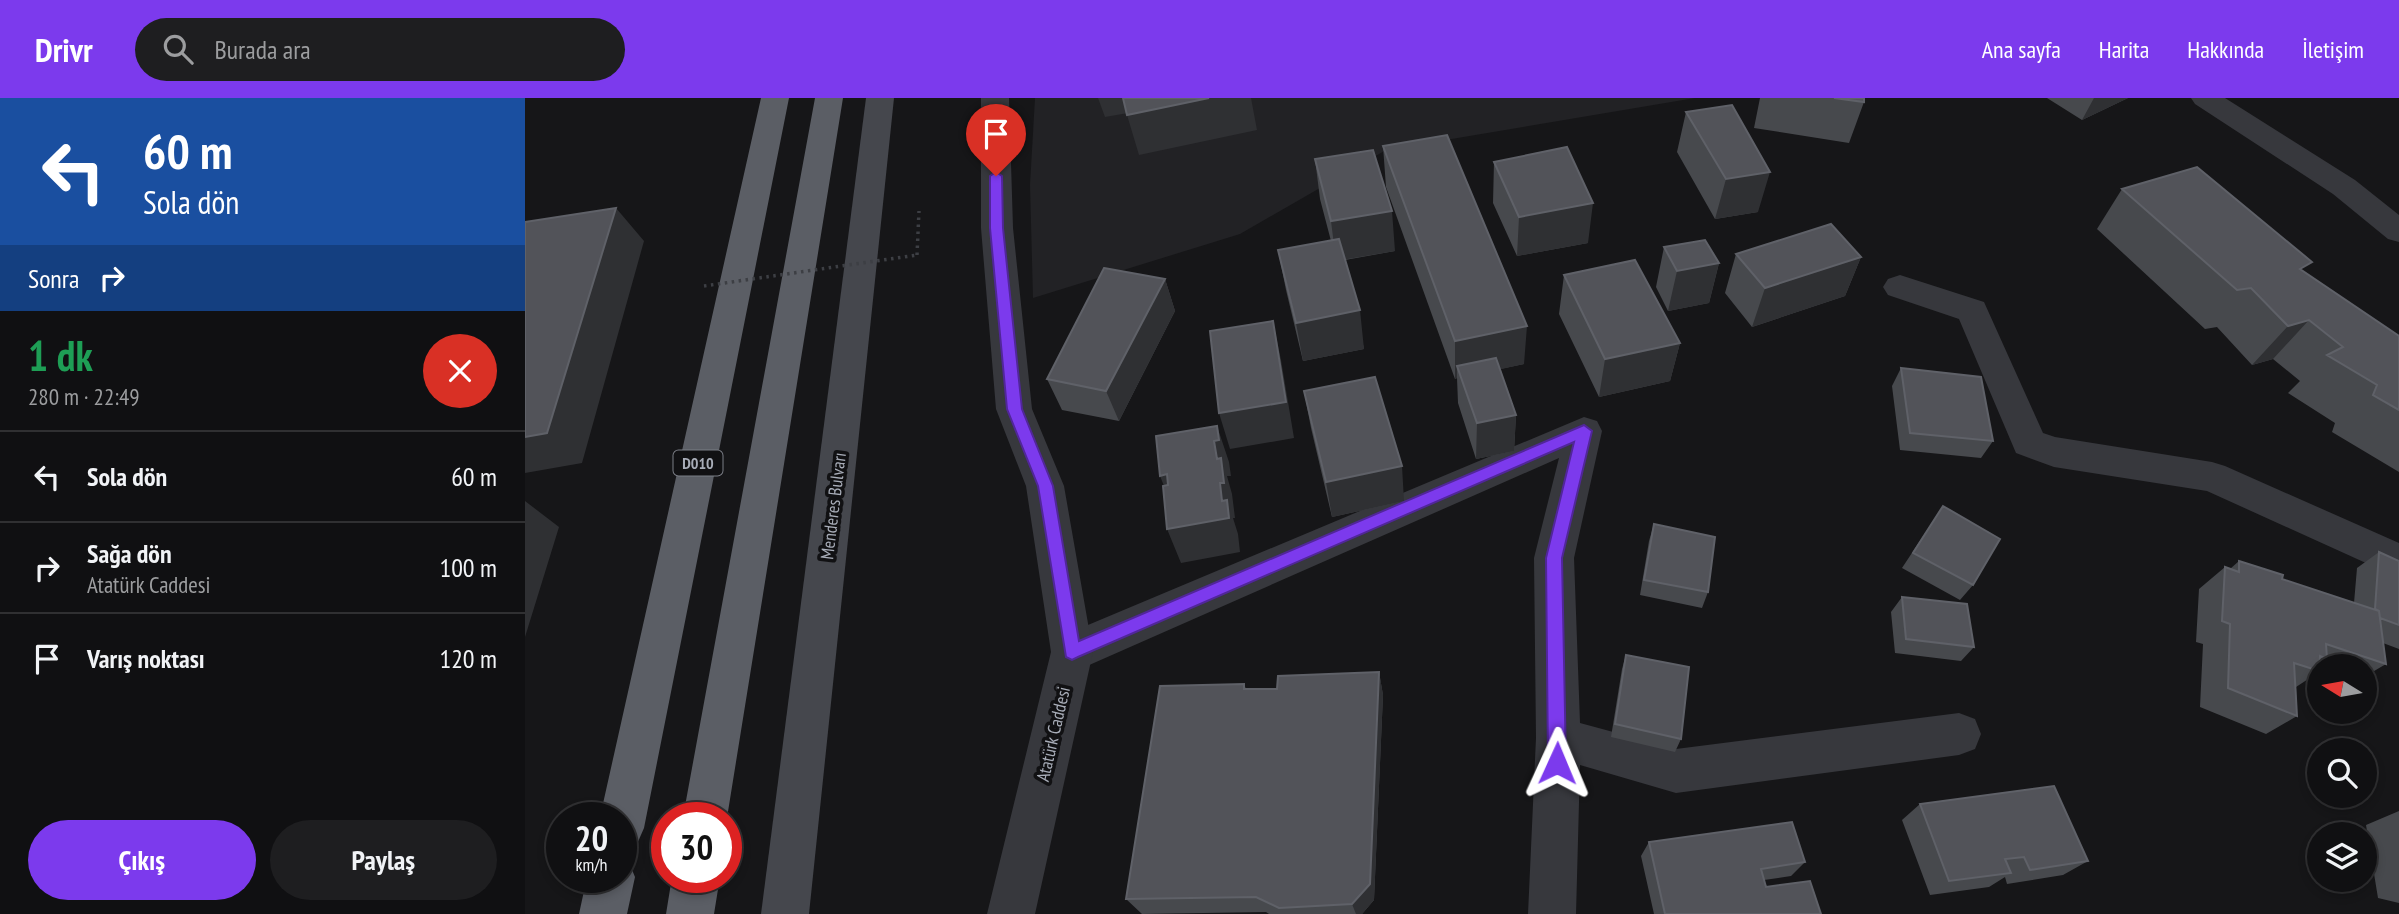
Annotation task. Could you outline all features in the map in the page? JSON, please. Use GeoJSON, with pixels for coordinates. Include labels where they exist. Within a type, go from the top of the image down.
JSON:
{"type":"FeatureCollection","features":[{"type":"Feature","properties":{"kind":"highway","name":"D010"},"geometry":{"type":"LineString","coordinates":[[626,802],[775,98]]}},
{"type":"Feature","properties":{"kind":"highway"},"geometry":{"type":"LineString","coordinates":[[709,802],[829,98]]}},
{"type":"Feature","properties":{"kind":"highway"},"geometry":{"type":"LineString","coordinates":[[603,914],[608,893]]}},
{"type":"Feature","properties":{"kind":"highway"},"geometry":{"type":"LineString","coordinates":[[690,914],[693,893]]}},
{"type":"Feature","properties":{"kind":"main road","name":"Menderes Bulvarı"},"geometry":{"type":"LineString","coordinates":[[785,914],[880,98]]}},
{"type":"Feature","properties":{"kind":"street","name":"Atatürk Caddesi"},"geometry":{"type":"LineString","coordinates":[[995,98],[997,228],[1014,409],[1045,486],[1072,652],[1011,914]]}},
{"type":"Feature","properties":{"kind":"street"},"geometry":{"type":"LineString","coordinates":[[2205,98],[2344,187],[2399,231]]}},
{"type":"Feature","properties":{"kind":"street"},"geometry":{"type":"LineString","coordinates":[[1900,287],[1972,311],[2029,443],[2054,452],[2212,477],[2399,561]]}},
{"type":"Feature","properties":{"kind":"street"},"geometry":{"type":"LineString","coordinates":[[1072,652],[1584,431],[1554,558],[1558,738],[1552,914]]}},
{"type":"Feature","properties":{"kind":"street"},"geometry":{"type":"LineString","coordinates":[[1558,738],[1676,771],[1959,734]]}},
{"type":"Feature","properties":{"kind":"path"},"geometry":{"type":"LineString","coordinates":[[704,286],[917,254],[919,211]]}},
{"type":"Feature","properties":{"kind":"shaded area"},"geometry":{"type":"Polygon","coordinates":[[[1035,98],[1695,98],[1386,150],[1240,234],[1033,298],[1030,185],[1035,98]]]}},
{"type":"Feature","properties":{"kind":"building"},"geometry":{"type":"Polygon","coordinates":[[[1123,98],[1209,98],[1127,115],[1123,98]]]}},
{"type":"Feature","properties":{"kind":"building"},"geometry":{"type":"Polygon","coordinates":[[[1834,98],[1864,98],[1864,102],[1834,98]]]}},
{"type":"Feature","properties":{"kind":"building"},"geometry":{"type":"Polygon","coordinates":[[[1732,105],[1770,172],[1726,179],[1686,112],[1732,105]]]}},
{"type":"Feature","properties":{"kind":"building"},"geometry":{"type":"Polygon","coordinates":[[[1447,135],[1527,326],[1455,341],[1383,146],[1447,135]]]}},
{"type":"Feature","properties":{"kind":"building"},"geometry":{"type":"Polygon","coordinates":[[[1567,147],[1593,203],[1519,217],[1494,162],[1567,147]]]}},
{"type":"Feature","properties":{"kind":"building"},"geometry":{"type":"Polygon","coordinates":[[[1373,150],[1392,211],[1331,221],[1315,159],[1373,150]]]}},
{"type":"Feature","properties":{"kind":"building"},"geometry":{"type":"Polygon","coordinates":[[[2197,167],[2312,262],[2300,269],[2399,336],[2399,410],[2373,395],[2377,385],[2327,355],[2343,347],[2309,320],[2288,326],[2251,288],[2237,290],[2122,189],[2197,167]]]}},
{"type":"Feature","properties":{"kind":"building"},"geometry":{"type":"Polygon","coordinates":[[[616,208],[547,433],[525,437],[525,222],[616,208]]]}},
{"type":"Feature","properties":{"kind":"building"},"geometry":{"type":"Polygon","coordinates":[[[1831,224],[1861,257],[1765,288],[1736,254],[1831,224]]]}},
{"type":"Feature","properties":{"kind":"building"},"geometry":{"type":"Polygon","coordinates":[[[1339,239],[1360,310],[1296,323],[1278,250],[1339,239]]]}},
{"type":"Feature","properties":{"kind":"building"},"geometry":{"type":"Polygon","coordinates":[[[1705,240],[1719,263],[1677,271],[1664,247],[1705,240]]]}},
{"type":"Feature","properties":{"kind":"building"},"geometry":{"type":"Polygon","coordinates":[[[1635,260],[1680,343],[1605,359],[1564,275],[1635,260]]]}},
{"type":"Feature","properties":{"kind":"building"},"geometry":{"type":"Polygon","coordinates":[[[1104,268],[1165,279],[1106,391],[1047,379],[1104,268]]]}},
{"type":"Feature","properties":{"kind":"building"},"geometry":{"type":"Polygon","coordinates":[[[1273,321],[1286,402],[1219,413],[1210,331],[1273,321]]]}},
{"type":"Feature","properties":{"kind":"building"},"geometry":{"type":"Polygon","coordinates":[[[1496,358],[1516,415],[1477,423],[1457,366],[1496,358]]]}},
{"type":"Feature","properties":{"kind":"building"},"geometry":{"type":"Polygon","coordinates":[[[1901,368],[1981,377],[1993,441],[1910,433],[1901,368]]]}},
{"type":"Feature","properties":{"kind":"building"},"geometry":{"type":"Polygon","coordinates":[[[1375,377],[1402,466],[1326,482],[1304,391],[1375,377]]]}},
{"type":"Feature","properties":{"kind":"building"},"geometry":{"type":"Polygon","coordinates":[[[1217,426],[1219,440],[1214,441],[1217,459],[1221,458],[1224,483],[1220,483],[1222,501],[1227,500],[1229,518],[1167,529],[1163,486],[1168,485],[1167,474],[1160,476],[1156,436],[1217,426]]]}},
{"type":"Feature","properties":{"kind":"building"},"geometry":{"type":"Polygon","coordinates":[[[1943,506],[2000,539],[1973,585],[1913,553],[1943,506]]]}},
{"type":"Feature","properties":{"kind":"building"},"geometry":{"type":"Polygon","coordinates":[[[1654,524],[1715,537],[1708,592],[1644,580],[1654,524]]]}},
{"type":"Feature","properties":{"kind":"building"},"geometry":{"type":"Polygon","coordinates":[[[2379,552],[2399,561],[2399,625],[2380,618],[2379,611],[2375,609],[2379,552]]]}},
{"type":"Feature","properties":{"kind":"building"},"geometry":{"type":"Polygon","coordinates":[[[2239,561],[2283,575],[2282,579],[2379,611],[2386,664],[2377,661],[2377,654],[2356,654],[2326,644],[2327,654],[2307,654],[2307,667],[2294,663],[2297,716],[2228,688],[2230,624],[2222,621],[2225,567],[2239,572],[2239,561]]]}},
{"type":"Feature","properties":{"kind":"building"},"geometry":{"type":"Polygon","coordinates":[[[1902,597],[1967,604],[1974,647],[1906,639],[1902,597]]]}},
{"type":"Feature","properties":{"kind":"building"},"geometry":{"type":"Polygon","coordinates":[[[1626,655],[1689,667],[1681,739],[1615,724],[1626,655]]]}},
{"type":"Feature","properties":{"kind":"building"},"geometry":{"type":"Polygon","coordinates":[[[1379,672],[1370,884],[1352,904],[1279,908],[1256,897],[1126,899],[1160,686],[1244,684],[1244,689],[1277,689],[1278,676],[1379,672]]]}},
{"type":"Feature","properties":{"kind":"building"},"geometry":{"type":"Polygon","coordinates":[[[2054,786],[2088,861],[2030,870],[2024,857],[2005,859],[2011,873],[1949,881],[1920,804],[2054,786]]]}},
{"type":"Feature","properties":{"kind":"building"},"geometry":{"type":"Polygon","coordinates":[[[1792,822],[1805,862],[1761,869],[1766,887],[1810,881],[1821,914],[1665,914],[1649,842],[1792,822]]]}},
{"type":"Feature","properties":{"kind":"route"},"geometry":{"type":"LineString","coordinates":[[996,176],[997,228],[1014,409],[1045,486],[1072,652],[1584,431],[1554,558],[1557,763]]}}]}
